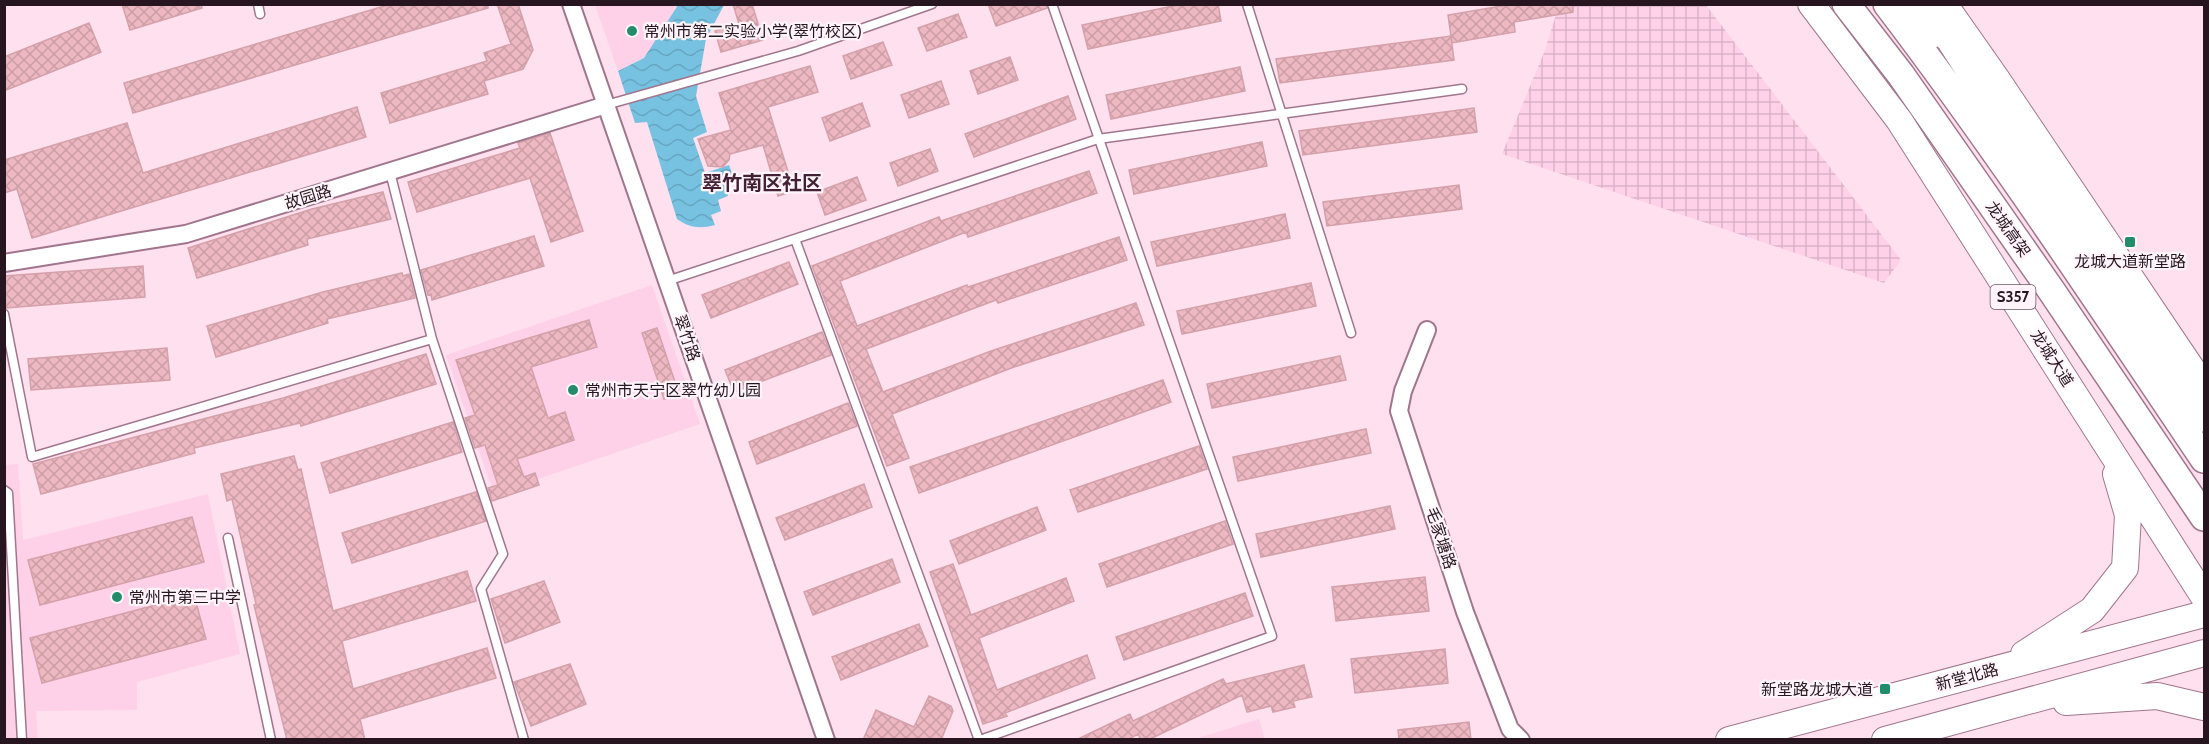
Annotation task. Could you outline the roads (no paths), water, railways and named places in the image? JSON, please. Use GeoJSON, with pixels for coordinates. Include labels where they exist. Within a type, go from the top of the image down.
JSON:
{"type":"FeatureCollection","features":[{"type":"Feature","properties":{"kind":"highway","name":"龙城高架"},"geometry":{"type":"LineString","coordinates":[[1846,4],[1901,75],[2205,517]]}},
{"type":"Feature","properties":{"kind":"highway","name":"龙城高架"},"geometry":{"type":"LineString","coordinates":[[1887,4],[2050,232],[2205,459]]}},
{"type":"Feature","properties":{"kind":"highway"},"geometry":{"type":"LineString","coordinates":[[1921,4],[1950,40],[2030,164],[2100,255],[2204,418]]}},
{"type":"Feature","properties":{"kind":"main road","name":"龙城大道"},"geometry":{"type":"LineString","coordinates":[[1811,4],[1899,120],[2205,597]]}},
{"type":"Feature","properties":{"kind":"main road"},"geometry":{"type":"LineString","coordinates":[[1905,4],[1942,51],[2010,148],[2134,338],[2204,418]]}},
{"type":"Feature","properties":{"kind":"main road"},"geometry":{"type":"LineString","coordinates":[[1944,4],[2003,87],[2205,387]]}},
{"type":"Feature","properties":{"kind":"main road"},"geometry":{"type":"LineString","coordinates":[[2003,667],[2092,610],[2125,568],[2128,515],[2109,447]]}},
{"type":"Feature","properties":{"kind":"main road","name":"新堂北路"},"geometry":{"type":"LineString","coordinates":[[1729,740],[2205,614]]}},
{"type":"Feature","properties":{"kind":"main road"},"geometry":{"type":"LineString","coordinates":[[1885,740],[2205,653]]}},
{"type":"Feature","properties":{"kind":"main road"},"geometry":{"type":"LineString","coordinates":[[2012,705],[2157,696],[2205,707]]}},
{"type":"Feature","properties":{"kind":"street","name":"翠竹路"},"geometry":{"type":"LineString","coordinates":[[571,4],[826,740]]}},
{"type":"Feature","properties":{"kind":"street","name":"故园路"},"geometry":{"type":"LineString","coordinates":[[4,263],[186,234],[606,105]]}},
{"type":"Feature","properties":{"kind":"street","name":"毛家塘路"},"geometry":{"type":"LineString","coordinates":[[1427,330],[1403,391],[1400,411],[1465,612],[1510,729],[1521,740]]}},
{"type":"Feature","properties":{"kind":"lane"},"geometry":{"type":"LineString","coordinates":[[258,4],[260,14]]}},
{"type":"Feature","properties":{"kind":"lane"},"geometry":{"type":"LineString","coordinates":[[606,105],[798,51],[932,4]]}},
{"type":"Feature","properties":{"kind":"lane"},"geometry":{"type":"LineString","coordinates":[[795,239],[979,740],[1272,636],[1052,4]]}},
{"type":"Feature","properties":{"kind":"lane"},"geometry":{"type":"LineString","coordinates":[[1247,4],[1351,333]]}},
{"type":"Feature","properties":{"kind":"lane"},"geometry":{"type":"LineString","coordinates":[[667,281],[1098,139],[1462,89]]}},
{"type":"Feature","properties":{"kind":"lane"},"geometry":{"type":"LineString","coordinates":[[390,171],[432,339],[503,554],[481,589],[524,740]]}},
{"type":"Feature","properties":{"kind":"lane"},"geometry":{"type":"LineString","coordinates":[[4,314],[32,457],[432,339]]}},
{"type":"Feature","properties":{"kind":"lane"},"geometry":{"type":"LineString","coordinates":[[4,490],[8,493],[22,740]]}},
{"type":"Feature","properties":{"kind":"lane"},"geometry":{"type":"LineString","coordinates":[[228,538],[271,740]]}},
{"type":"Feature","properties":{"kind":"water"},"geometry":{"type":"Polygon","coordinates":[[[678,5],[724,5],[706,39],[696,96],[707,132],[693,138],[705,173],[729,165],[735,182],[726,185],[728,196],[718,200],[721,211],[711,215],[715,225],[705,227],[691,226],[677,219],[647,122],[635,123],[618,71],[644,58],[678,5]]]}},
{"type":"Feature","properties":{"kind":"place","name":"常州市第二实验小学(翠竹校区)"},"geometry":{"type":"Point","coordinates":[632,31]}},
{"type":"Feature","properties":{"kind":"place","name":"龙城大道新堂路"},"geometry":{"type":"Point","coordinates":[2130,242]}},
{"type":"Feature","properties":{"kind":"place","name":"常州市天宁区翠竹幼儿园"},"geometry":{"type":"Point","coordinates":[573,390]}},
{"type":"Feature","properties":{"kind":"place","name":"常州市第三中学"},"geometry":{"type":"Point","coordinates":[117,597]}},
{"type":"Feature","properties":{"kind":"place","name":"新堂路龙城大道"},"geometry":{"type":"Point","coordinates":[1885,689]}},
{"type":"Feature","properties":{"kind":"district","name":"翠竹南区社区"},"geometry":{"type":"Point","coordinates":[762,183]}}]}
